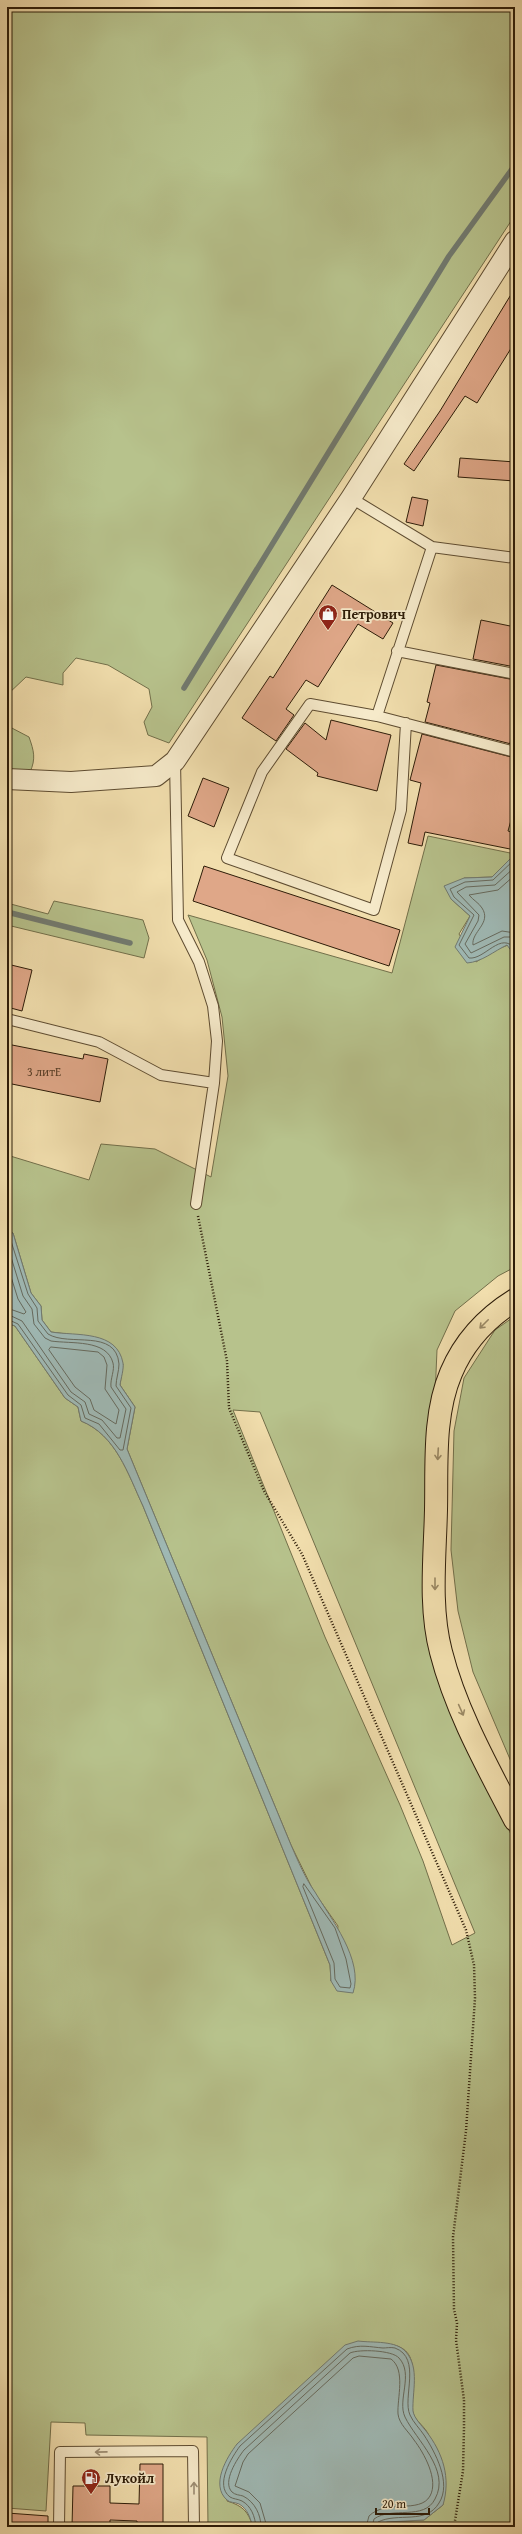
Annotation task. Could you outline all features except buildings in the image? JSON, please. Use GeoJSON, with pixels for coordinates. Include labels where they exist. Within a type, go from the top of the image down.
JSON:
{"type":"FeatureCollection","features":[{"type":"Feature","properties":{"kind":"highway"},"geometry":{"type":"LineString","coordinates":[[515,1300],[486,1322],[460,1355],[444,1394],[440,1415],[435,1602],[440,1650],[451,1686],[515,1820]]}},
{"type":"Feature","properties":{"kind":"street"},"geometry":{"type":"LineString","coordinates":[[7,778],[71,782],[148,777],[156,776],[175,761],[351,498],[515,241]]}},
{"type":"Feature","properties":{"kind":"lane"},"geometry":{"type":"LineString","coordinates":[[351,498],[432,547],[515,558]]}},
{"type":"Feature","properties":{"kind":"lane"},"geometry":{"type":"LineString","coordinates":[[377,716],[432,547]]}},
{"type":"Feature","properties":{"kind":"lane"},"geometry":{"type":"LineString","coordinates":[[398,651],[515,674]]}},
{"type":"Feature","properties":{"kind":"lane"},"geometry":{"type":"LineString","coordinates":[[406,723],[401,810],[374,910],[227,858],[262,772],[310,704],[377,716],[406,723],[515,752]]}},
{"type":"Feature","properties":{"kind":"lane"},"geometry":{"type":"LineString","coordinates":[[175,761],[178,920],[199,962],[213,1006],[217,1041],[214,1084],[196,1204]]}},
{"type":"Feature","properties":{"kind":"lane"},"geometry":{"type":"LineString","coordinates":[[7,1019],[99,1042],[161,1075],[214,1084]]}},
{"type":"Feature","properties":{"kind":"lane"},"geometry":{"type":"LineString","coordinates":[[59,2527],[60,2452],[193,2450],[194,2527]]}},
{"type":"Feature","properties":{"kind":"path"},"geometry":{"type":"LineString","coordinates":[[196,1204],[227,1361],[229,1408],[264,1491],[302,1554],[466,1930],[474,1965],[475,1998],[466,2131],[454,2237],[454,2309],[457,2323],[456,2340],[464,2400],[463,2471],[454,2527]]}},
{"type":"Feature","properties":{"kind":"green space"},"geometry":{"type":"Polygon","coordinates":[[[7,7],[515,7],[515,215],[169,743],[148,735],[144,722],[152,707],[149,689],[108,665],[76,658],[63,673],[63,685],[26,677],[7,695],[7,7]]]}},
{"type":"Feature","properties":{"kind":"green space"},"geometry":{"type":"Polygon","coordinates":[[[7,708],[8,726],[29,737],[34,755],[30,772],[7,769],[7,708]]]}},
{"type":"Feature","properties":{"kind":"green space"},"geometry":{"type":"Polygon","coordinates":[[[428,836],[515,854],[492,877],[464,878],[451,899],[470,916],[459,934],[476,962],[493,951],[508,945],[515,956],[515,1267],[498,1276],[455,1311],[437,1350],[426,1606],[485,1779],[515,1843],[515,2428],[510,2527],[377,2527],[387,2522],[424,2520],[443,2505],[429,2436],[413,2413],[413,2379],[411,2359],[406,2351],[397,2346],[382,2344],[237,2444],[227,2501],[241,2507],[247,2513],[253,2527],[208,2527],[207,2437],[86,2435],[85,2423],[51,2422],[46,2511],[7,2508],[7,1323],[15,1326],[65,1398],[78,1407],[81,1421],[93,1427],[103,1436],[120,1457],[126,1469],[143,1506],[330,1965],[331,1981],[338,1926],[314,1892],[291,1845],[127,1449],[135,1407],[120,1385],[123,1364],[67,1334],[51,1332],[42,1320],[41,1306],[31,1293],[13,1233],[7,1232],[7,1155],[89,1180],[101,1144],[155,1149],[211,1177],[228,1076],[222,1017],[207,960],[188,915],[392,973],[428,836]],[[233,1410],[325,1637],[400,1805],[423,1861],[452,1945],[475,1933],[260,1412],[233,1410]]]}},
{"type":"Feature","properties":{"kind":"green space"},"geometry":{"type":"Polygon","coordinates":[[[54,901],[143,920],[149,938],[144,958],[7,925],[7,903],[48,914],[54,901]]]}},
{"type":"Feature","properties":{"kind":"green space"},"geometry":{"type":"Polygon","coordinates":[[[515,1316],[515,1771],[473,1672],[458,1611],[451,1550],[454,1431],[464,1378],[495,1330],[515,1316]]]}},
{"type":"Feature","properties":{"kind":"water"},"geometry":{"type":"Polygon","coordinates":[[[515,854],[515,956],[507,945],[478,961],[467,963],[455,947],[470,916],[451,899],[444,886],[464,878],[492,877],[515,854]]]}},
{"type":"Feature","properties":{"kind":"water"},"geometry":{"type":"Polygon","coordinates":[[[7,1232],[13,1233],[31,1293],[41,1306],[42,1320],[51,1332],[94,1337],[113,1345],[119,1352],[123,1363],[120,1385],[135,1407],[127,1449],[296,1857],[308,1881],[337,1927],[350,1954],[354,1967],[355,1980],[353,1993],[337,1991],[331,1981],[330,1965],[143,1506],[120,1457],[103,1436],[93,1427],[81,1421],[78,1407],[65,1398],[15,1326],[7,1323],[7,1232]]]}},
{"type":"Feature","properties":{"kind":"water"},"geometry":{"type":"Polygon","coordinates":[[[358,2341],[390,2344],[402,2348],[410,2358],[414,2373],[413,2411],[416,2419],[432,2439],[444,2466],[446,2485],[443,2505],[424,2520],[387,2522],[377,2527],[253,2527],[245,2508],[239,2504],[228,2501],[222,2494],[220,2479],[225,2463],[237,2444],[345,2345],[358,2341]]]}},
{"type":"Feature","properties":{"kind":"waterway"},"geometry":{"type":"LineString","coordinates":[[184,688],[449,256],[515,165]]}},
{"type":"Feature","properties":{"kind":"waterway"},"geometry":{"type":"LineString","coordinates":[[7,912],[130,943]]}},
{"type":"Feature","properties":{"kind":"place","name":"Петрович"},"geometry":{"type":"Point","coordinates":[328,631]}},
{"type":"Feature","properties":{"kind":"place","name":"Лукойл"},"geometry":{"type":"Point","coordinates":[91,2495]}}]}
